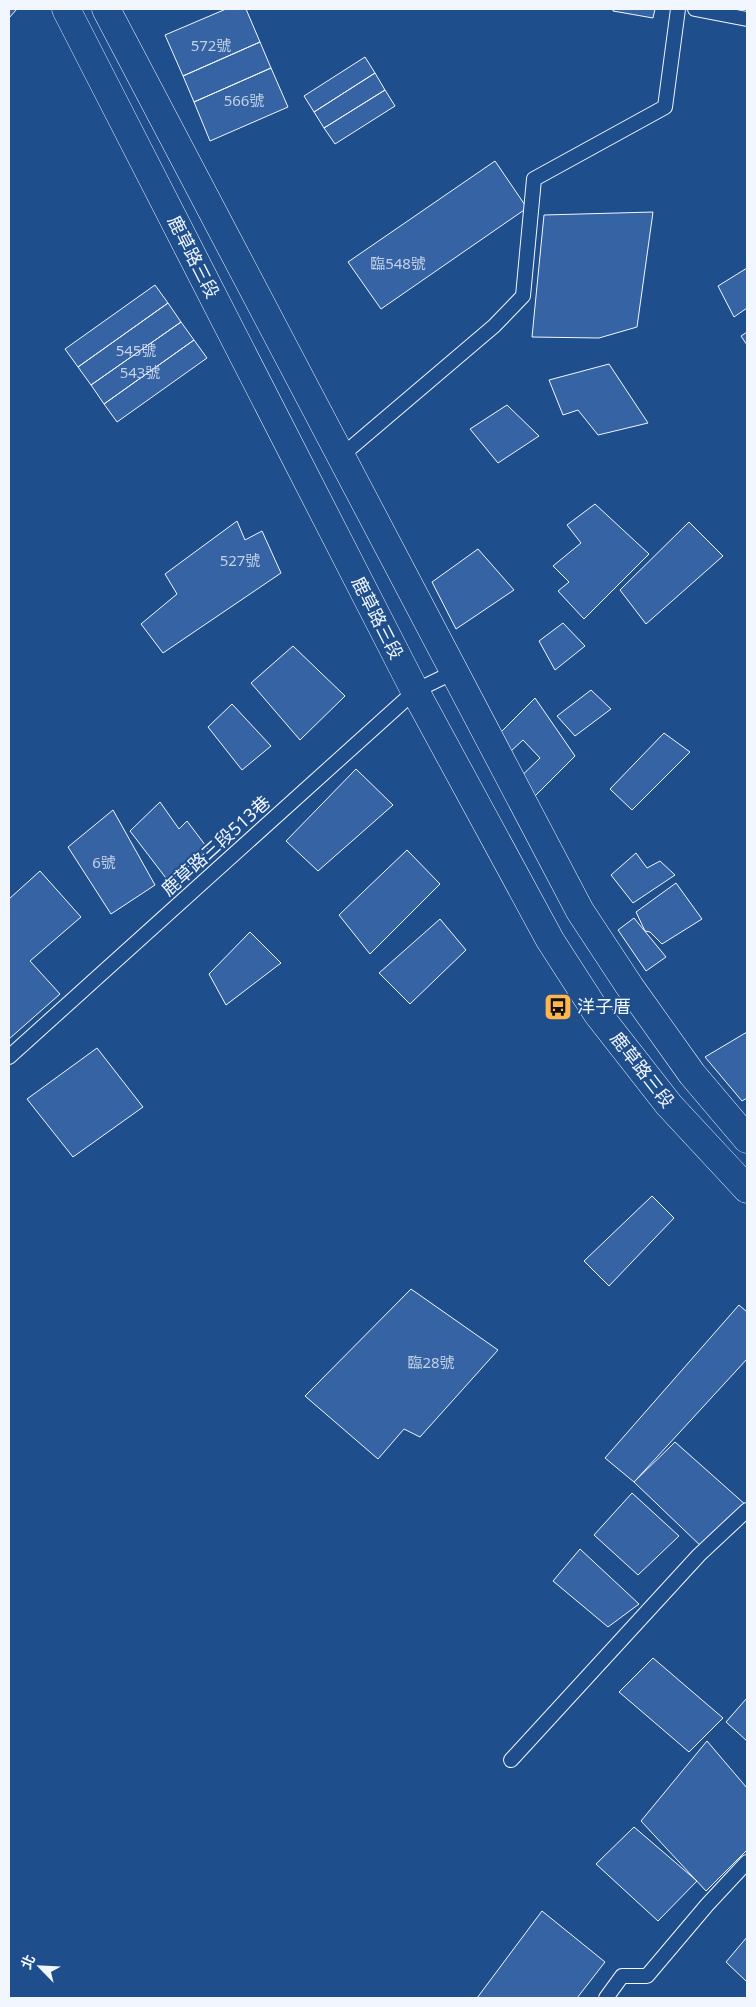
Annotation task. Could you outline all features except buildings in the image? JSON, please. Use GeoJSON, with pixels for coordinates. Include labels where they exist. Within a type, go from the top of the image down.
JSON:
{"type":"FeatureCollection","features":[{"type":"Feature","properties":{"kind":"main road","name":"鹿草路三段"},"geometry":{"type":"LineString","coordinates":[[66,9],[415,691],[550,940],[597,1013],[669,1105],[747,1189]]}},
{"type":"Feature","properties":{"kind":"main road","name":"鹿草路三段"},"geometry":{"type":"LineString","coordinates":[[106,9],[580,911],[630,987],[692,1074],[747,1139]]}},
{"type":"Feature","properties":{"kind":"main road"},"geometry":{"type":"LineString","coordinates":[[550,940],[580,911]]}},
{"type":"Feature","properties":{"kind":"main road"},"geometry":{"type":"LineString","coordinates":[[597,1013],[630,987]]}},
{"type":"Feature","properties":{"kind":"lane"},"geometry":{"type":"LineString","coordinates":[[340,457],[494,326],[523,296],[534,179],[665,107],[678,9]]}},
{"type":"Feature","properties":{"kind":"lane"},"geometry":{"type":"LineString","coordinates":[[695,9],[747,19]]}},
{"type":"Feature","properties":{"kind":"lane","name":"鹿草路三段513巷"},"geometry":{"type":"LineString","coordinates":[[9,1057],[415,691],[454,672]]}},
{"type":"Feature","properties":{"kind":"lane"},"geometry":{"type":"LineString","coordinates":[[511,1760],[699,1554],[747,1510]]}},
{"type":"Feature","properties":{"kind":"lane"},"geometry":{"type":"LineString","coordinates":[[606,1998],[622,1976],[647,1976],[707,1905],[747,1862]]}},
{"type":"Feature","properties":{"kind":"place","name":"洋子厝"},"geometry":{"type":"Point","coordinates":[558,1007]}}]}
